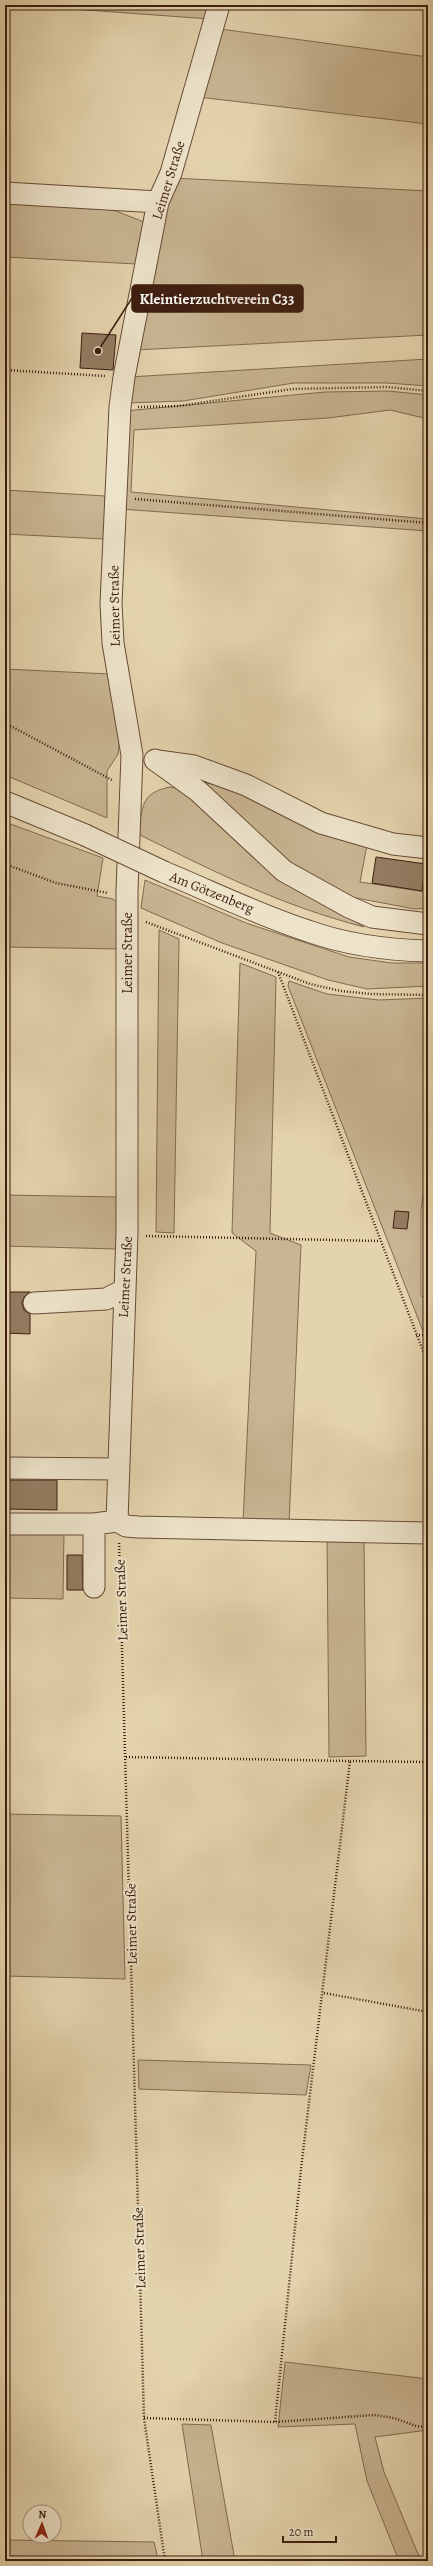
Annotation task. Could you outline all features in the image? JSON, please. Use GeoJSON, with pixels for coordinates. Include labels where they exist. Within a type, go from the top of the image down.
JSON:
{"type":"FeatureCollection","features":[{"type":"Feature","properties":{"kind":"street","name":"Leimer Straße"},"geometry":{"type":"LineString","coordinates":[[117,1521],[116,1501],[119,1469],[127,1233],[127,891],[132,755],[113,643],[112,603],[120,407],[124,377],[158,202],[171,173],[220,5]]}},
{"type":"Feature","properties":{"kind":"street"},"geometry":{"type":"LineString","coordinates":[[5,193],[158,202]]}},
{"type":"Feature","properties":{"kind":"street"},"geometry":{"type":"LineString","coordinates":[[132,755],[194,766],[246,785],[321,824],[393,844],[428,848]]}},
{"type":"Feature","properties":{"kind":"street"},"geometry":{"type":"LineString","coordinates":[[155,760],[198,791],[284,871],[349,907],[372,917],[428,924]]}},
{"type":"Feature","properties":{"kind":"street","name":"Am Götzenberg"},"geometry":{"type":"LineString","coordinates":[[5,802],[85,835],[164,872],[308,932],[350,943],[394,950],[428,951]]}},
{"type":"Feature","properties":{"kind":"street"},"geometry":{"type":"LineString","coordinates":[[34,1303],[106,1299],[124,1290]]}},
{"type":"Feature","properties":{"kind":"street"},"geometry":{"type":"LineString","coordinates":[[5,1468],[119,1469]]}},
{"type":"Feature","properties":{"kind":"street"},"geometry":{"type":"LineString","coordinates":[[5,1524],[94,1524],[117,1521],[126,1526],[138,1528],[428,1533]]}},
{"type":"Feature","properties":{"kind":"street"},"geometry":{"type":"LineString","coordinates":[[94,1524],[94,1587]]}},
{"type":"Feature","properties":{"kind":"path"},"geometry":{"type":"LineString","coordinates":[[5,370],[124,377]]}},
{"type":"Feature","properties":{"kind":"path"},"geometry":{"type":"LineString","coordinates":[[120,407],[179,406],[292,389],[387,387],[428,391]]}},
{"type":"Feature","properties":{"kind":"path"},"geometry":{"type":"LineString","coordinates":[[116,498],[428,523]]}},
{"type":"Feature","properties":{"kind":"path"},"geometry":{"type":"LineString","coordinates":[[5,723],[131,789]]}},
{"type":"Feature","properties":{"kind":"path"},"geometry":{"type":"LineString","coordinates":[[5,864],[56,883],[103,894],[127,891]]}},
{"type":"Feature","properties":{"kind":"path"},"geometry":{"type":"LineString","coordinates":[[127,915],[278,972],[342,991],[371,994],[428,995]]}},
{"type":"Feature","properties":{"kind":"path"},"geometry":{"type":"LineString","coordinates":[[278,972],[428,1364]]}},
{"type":"Feature","properties":{"kind":"path"},"geometry":{"type":"LineString","coordinates":[[127,1233],[153,1237],[380,1241]]}},
{"type":"Feature","properties":{"kind":"path"},"geometry":{"type":"LineString","coordinates":[[416,1335],[428,1335]]}},
{"type":"Feature","properties":{"kind":"path","name":"Leimer Straße"},"geometry":{"type":"LineString","coordinates":[[117,1521],[119,1534],[126,1757],[144,2418],[165,2561]]}},
{"type":"Feature","properties":{"kind":"path"},"geometry":{"type":"LineString","coordinates":[[126,1757],[428,1762]]}},
{"type":"Feature","properties":{"kind":"path"},"geometry":{"type":"LineString","coordinates":[[275,2422],[302,2169],[324,1993],[350,1761]]}},
{"type":"Feature","properties":{"kind":"path"},"geometry":{"type":"LineString","coordinates":[[324,1993],[428,2012]]}},
{"type":"Feature","properties":{"kind":"path"},"geometry":{"type":"LineString","coordinates":[[144,2418],[275,2422],[374,2415],[394,2418],[416,2426],[428,2427]]}},
{"type":"Feature","properties":{"kind":"shaded area"},"geometry":{"type":"Polygon","coordinates":[[[17,5],[213,5],[210,19],[17,5]]]}},
{"type":"Feature","properties":{"kind":"shaded area"},"geometry":{"type":"Polygon","coordinates":[[[220,29],[428,57],[428,124],[198,97],[220,29]]]}},
{"type":"Feature","properties":{"kind":"shaded area"},"geometry":{"type":"Polygon","coordinates":[[[173,178],[428,191],[428,335],[135,350],[173,178]]]}},
{"type":"Feature","properties":{"kind":"shaded area"},"geometry":{"type":"Polygon","coordinates":[[[5,203],[108,208],[144,222],[136,264],[5,257],[5,203]]]}},
{"type":"Feature","properties":{"kind":"shaded area"},"geometry":{"type":"Polygon","coordinates":[[[428,359],[428,386],[387,383],[294,383],[183,401],[127,403],[129,377],[428,359]]]}},
{"type":"Feature","properties":{"kind":"shaded area"},"geometry":{"type":"Polygon","coordinates":[[[388,391],[428,395],[428,419],[390,410],[328,418],[134,430],[131,492],[428,519],[428,531],[120,509],[125,411],[325,392],[388,391]]]}},
{"type":"Feature","properties":{"kind":"shaded area"},"geometry":{"type":"Polygon","coordinates":[[[5,490],[105,496],[104,539],[5,534],[5,490]]]}},
{"type":"Feature","properties":{"kind":"shaded area"},"geometry":{"type":"Polygon","coordinates":[[[5,669],[109,674],[120,740],[118,754],[107,771],[107,818],[5,775],[5,669]]]}},
{"type":"Feature","properties":{"kind":"shaded area"},"geometry":{"type":"Polygon","coordinates":[[[200,781],[250,794],[367,845],[360,882],[426,892],[428,874],[428,908],[415,909],[345,896],[294,866],[200,781]]]}},
{"type":"Feature","properties":{"kind":"shaded area"},"geometry":{"type":"Polygon","coordinates":[[[170,787],[191,791],[281,876],[364,927],[304,909],[276,898],[221,874],[138,834],[142,809],[148,797],[153,793],[170,787]]]}},
{"type":"Feature","properties":{"kind":"shaded area"},"geometry":{"type":"Polygon","coordinates":[[[5,822],[103,858],[97,896],[113,899],[119,904],[119,949],[5,947],[5,822]]]}},
{"type":"Feature","properties":{"kind":"shaded area"},"geometry":{"type":"Polygon","coordinates":[[[145,880],[246,923],[349,957],[392,963],[428,963],[428,986],[367,989],[328,980],[222,943],[141,908],[145,880]]]}},
{"type":"Feature","properties":{"kind":"shaded area"},"geometry":{"type":"Polygon","coordinates":[[[159,930],[179,939],[174,1233],[156,1232],[159,930]]]}},
{"type":"Feature","properties":{"kind":"shaded area"},"geometry":{"type":"Polygon","coordinates":[[[240,963],[276,977],[270,1233],[301,1245],[289,1523],[243,1522],[256,1251],[232,1233],[240,963]]]}},
{"type":"Feature","properties":{"kind":"shaded area"},"geometry":{"type":"Polygon","coordinates":[[[289,981],[327,994],[379,1000],[428,998],[428,1166],[421,1209],[421,1296],[428,1299],[428,1344],[288,986],[289,981]]]}},
{"type":"Feature","properties":{"kind":"shaded area"},"geometry":{"type":"Polygon","coordinates":[[[5,1195],[117,1197],[117,1249],[5,1246],[5,1195]]]}},
{"type":"Feature","properties":{"kind":"shaded area"},"geometry":{"type":"Polygon","coordinates":[[[5,1532],[64,1532],[63,1599],[5,1598],[5,1532]]]}},
{"type":"Feature","properties":{"kind":"shaded area"},"geometry":{"type":"Polygon","coordinates":[[[327,1535],[364,1537],[366,1756],[329,1757],[327,1535]]]}},
{"type":"Feature","properties":{"kind":"shaded area"},"geometry":{"type":"Polygon","coordinates":[[[5,1814],[121,1816],[125,1979],[5,1976],[5,1814]]]}},
{"type":"Feature","properties":{"kind":"shaded area"},"geometry":{"type":"Polygon","coordinates":[[[138,2060],[311,2065],[306,2095],[139,2089],[138,2060]]]}},
{"type":"Feature","properties":{"kind":"shaded area"},"geometry":{"type":"Polygon","coordinates":[[[285,2362],[428,2379],[428,2430],[375,2437],[384,2472],[421,2561],[399,2561],[367,2481],[355,2424],[278,2427],[285,2362]]]}},
{"type":"Feature","properties":{"kind":"shaded area"},"geometry":{"type":"Polygon","coordinates":[[[182,2424],[211,2425],[235,2561],[203,2561],[182,2424]]]}},
{"type":"Feature","properties":{"kind":"shaded area"},"geometry":{"type":"Polygon","coordinates":[[[5,2540],[22,2540],[22,2544],[62,2544],[62,2541],[154,2542],[158,2559],[5,2556],[5,2540]]]}},
{"type":"Feature","properties":{"kind":"building"},"geometry":{"type":"Polygon","coordinates":[[[82,333],[116,335],[113,370],[80,368],[82,333]]]}},
{"type":"Feature","properties":{"kind":"building"},"geometry":{"type":"Polygon","coordinates":[[[376,857],[426,864],[422,891],[372,883],[376,857]]]}},
{"type":"Feature","properties":{"kind":"building"},"geometry":{"type":"Polygon","coordinates":[[[395,1211],[409,1212],[407,1229],[393,1228],[395,1211]]]}},
{"type":"Feature","properties":{"kind":"building"},"geometry":{"type":"Polygon","coordinates":[[[5,1292],[30,1292],[24,1297],[22,1303],[24,1310],[30,1314],[30,1334],[5,1333],[5,1292]]]}},
{"type":"Feature","properties":{"kind":"building"},"geometry":{"type":"Polygon","coordinates":[[[9,1480],[57,1480],[57,1510],[8,1509],[9,1480]]]}},
{"type":"Feature","properties":{"kind":"building"},"geometry":{"type":"Polygon","coordinates":[[[67,1555],[82,1555],[83,1590],[67,1590],[67,1555]]]}},
{"type":"Feature","properties":{"kind":"place","name":"Kleintierzuchtverein C33"},"geometry":{"type":"Point","coordinates":[98,351]}}]}
